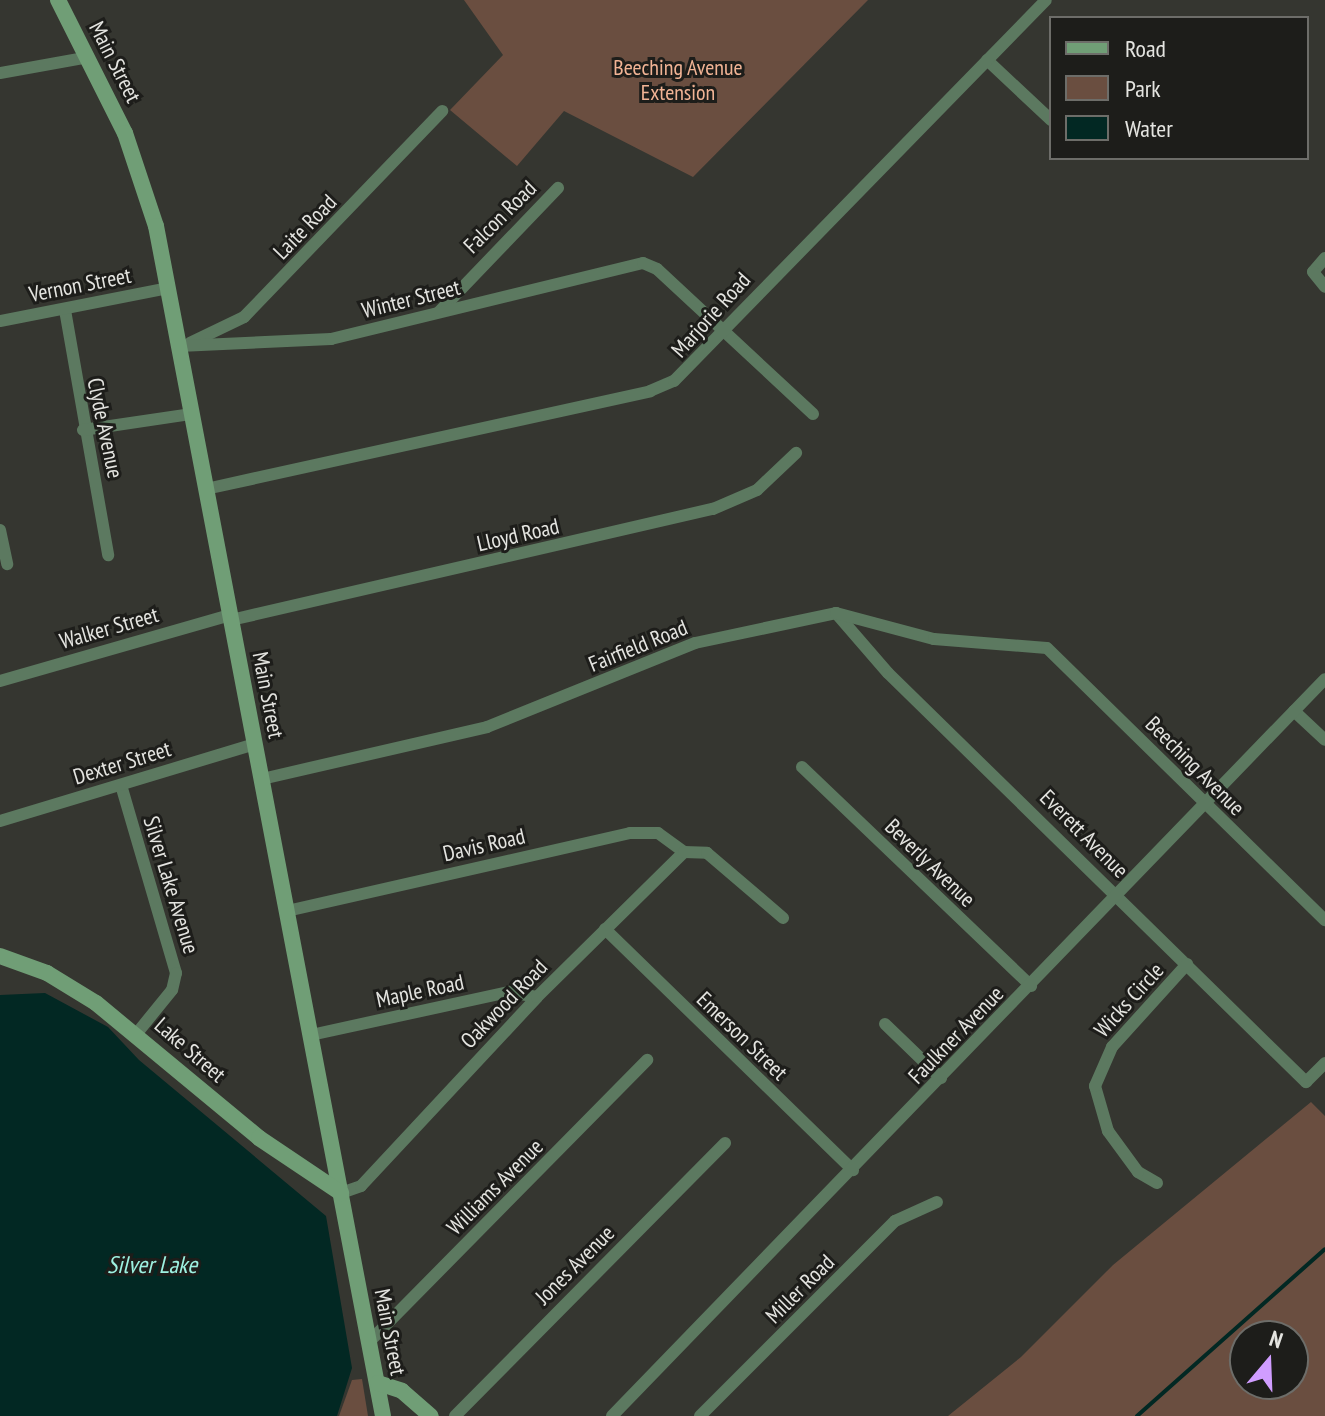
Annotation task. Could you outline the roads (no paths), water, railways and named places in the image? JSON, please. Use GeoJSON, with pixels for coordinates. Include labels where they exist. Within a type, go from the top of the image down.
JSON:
{"type":"FeatureCollection","features":[{"type":"Feature","properties":{"kind":"main road","name":"Main Street"},"geometry":{"type":"LineString","coordinates":[[58,0],[89,57],[141,173],[168,288],[383,1416]]}},
{"type":"Feature","properties":{"kind":"main road","name":"Lake Street"},"geometry":{"type":"LineString","coordinates":[[0,956],[63,981],[137,1033],[259,1138],[341,1193]]}},
{"type":"Feature","properties":{"kind":"main road"},"geometry":{"type":"LineString","coordinates":[[378,1383],[402,1391],[431,1416]]}},
{"type":"Feature","properties":{"kind":"street","name":"Marjorie Road"},"geometry":{"type":"LineString","coordinates":[[206,489],[650,391],[684,374],[723,327],[1046,0]]}},
{"type":"Feature","properties":{"kind":"street"},"geometry":{"type":"LineString","coordinates":[[0,73],[89,57]]}},
{"type":"Feature","properties":{"kind":"street"},"geometry":{"type":"LineString","coordinates":[[987,60],[1049,118]]}},
{"type":"Feature","properties":{"kind":"street","name":"Laite Road"},"geometry":{"type":"LineString","coordinates":[[179,346],[207,338],[244,317],[442,111]]}},
{"type":"Feature","properties":{"kind":"street","name":"Falcon Road"},"geometry":{"type":"LineString","coordinates":[[439,312],[558,188]]}},
{"type":"Feature","properties":{"kind":"street"},"geometry":{"type":"LineString","coordinates":[[1325,258],[1313,272],[1325,287]]}},
{"type":"Feature","properties":{"kind":"street","name":"Winter Street"},"geometry":{"type":"LineString","coordinates":[[179,346],[309,342],[648,264],[723,327]]}},
{"type":"Feature","properties":{"kind":"street","name":"Vernon Street"},"geometry":{"type":"LineString","coordinates":[[0,321],[168,288]]}},
{"type":"Feature","properties":{"kind":"street","name":"Clyde Avenue"},"geometry":{"type":"LineString","coordinates":[[65,310],[83,430],[108,555]]}},
{"type":"Feature","properties":{"kind":"street"},"geometry":{"type":"LineString","coordinates":[[723,327],[813,414]]}},
{"type":"Feature","properties":{"kind":"street"},"geometry":{"type":"LineString","coordinates":[[83,430],[192,414]]}},
{"type":"Feature","properties":{"kind":"street","name":"Lloyd Road"},"geometry":{"type":"LineString","coordinates":[[231,617],[713,509],[757,490],[796,453]]}},
{"type":"Feature","properties":{"kind":"street"},"geometry":{"type":"LineString","coordinates":[[0,530],[7,564]]}},
{"type":"Feature","properties":{"kind":"street","name":"Fairfield Road"},"geometry":{"type":"LineString","coordinates":[[262,779],[487,727],[695,643],[836,613],[934,639],[984,646],[1035,645]]}},
{"type":"Feature","properties":{"kind":"street","name":"Everett Avenue"},"geometry":{"type":"LineString","coordinates":[[836,613],[888,673],[1306,1082],[1325,1063]]}},
{"type":"Feature","properties":{"kind":"street","name":"Walker Street"},"geometry":{"type":"LineString","coordinates":[[0,681],[231,617]]}},
{"type":"Feature","properties":{"kind":"street","name":"Beeching Avenue"},"geometry":{"type":"LineString","coordinates":[[1035,645],[1052,653],[1325,920]]}},
{"type":"Feature","properties":{"kind":"street","name":"Faulkner Avenue"},"geometry":{"type":"LineString","coordinates":[[612,1416],[1325,679]]}},
{"type":"Feature","properties":{"kind":"street"},"geometry":{"type":"LineString","coordinates":[[1294,711],[1325,740]]}},
{"type":"Feature","properties":{"kind":"street","name":"Dexter Street"},"geometry":{"type":"LineString","coordinates":[[0,821],[255,744]]}},
{"type":"Feature","properties":{"kind":"street","name":"Beverly Avenue"},"geometry":{"type":"LineString","coordinates":[[802,767],[1031,986]]}},
{"type":"Feature","properties":{"kind":"street","name":"Silver Lake Avenue"},"geometry":{"type":"LineString","coordinates":[[121,785],[176,973],[172,990],[137,1033]]}},
{"type":"Feature","properties":{"kind":"street","name":"Davis Road"},"geometry":{"type":"LineString","coordinates":[[287,911],[630,833],[658,833],[684,852]]}},
{"type":"Feature","properties":{"kind":"street"},"geometry":{"type":"LineString","coordinates":[[684,852],[702,850],[783,918]]}},
{"type":"Feature","properties":{"kind":"street","name":"Oakwood Road"},"geometry":{"type":"LineString","coordinates":[[341,1193],[361,1186],[537,997],[684,852]]}},
{"type":"Feature","properties":{"kind":"street","name":"Emerson Street"},"geometry":{"type":"LineString","coordinates":[[605,929],[853,1170]]}},
{"type":"Feature","properties":{"kind":"street","name":"Wicks Circle"},"geometry":{"type":"LineString","coordinates":[[1157,1183],[1138,1172],[1113,1138],[1100,1116],[1095,1086],[1112,1047],[1187,964]]}},
{"type":"Feature","properties":{"kind":"street","name":"Maple Road"},"geometry":{"type":"LineString","coordinates":[[311,1035],[509,992],[537,997]]}},
{"type":"Feature","properties":{"kind":"street"},"geometry":{"type":"LineString","coordinates":[[885,1024],[941,1078]]}},
{"type":"Feature","properties":{"kind":"street","name":"Williams Avenue"},"geometry":{"type":"LineString","coordinates":[[370,1341],[647,1060]]}},
{"type":"Feature","properties":{"kind":"street","name":"Jones Avenue"},"geometry":{"type":"LineString","coordinates":[[455,1416],[725,1143]]}},
{"type":"Feature","properties":{"kind":"street","name":"Miller Road"},"geometry":{"type":"LineString","coordinates":[[700,1416],[895,1221],[937,1202]]}},
{"type":"Feature","properties":{"kind":"water","name":"Silver Lake"},"geometry":{"type":"Polygon","coordinates":[[[45,993],[108,1027],[139,1060],[326,1216],[352,1368],[337,1416],[0,1416],[0,995],[45,993]]]}},
{"type":"Feature","properties":{"kind":"waterway"},"geometry":{"type":"LineString","coordinates":[[1137,1416],[1325,1249]]}},
{"type":"Feature","properties":{"kind":"park label","name":"Beeching Avenue Extension"},"geometry":{"type":"Point","coordinates":[678,80]}}]}
